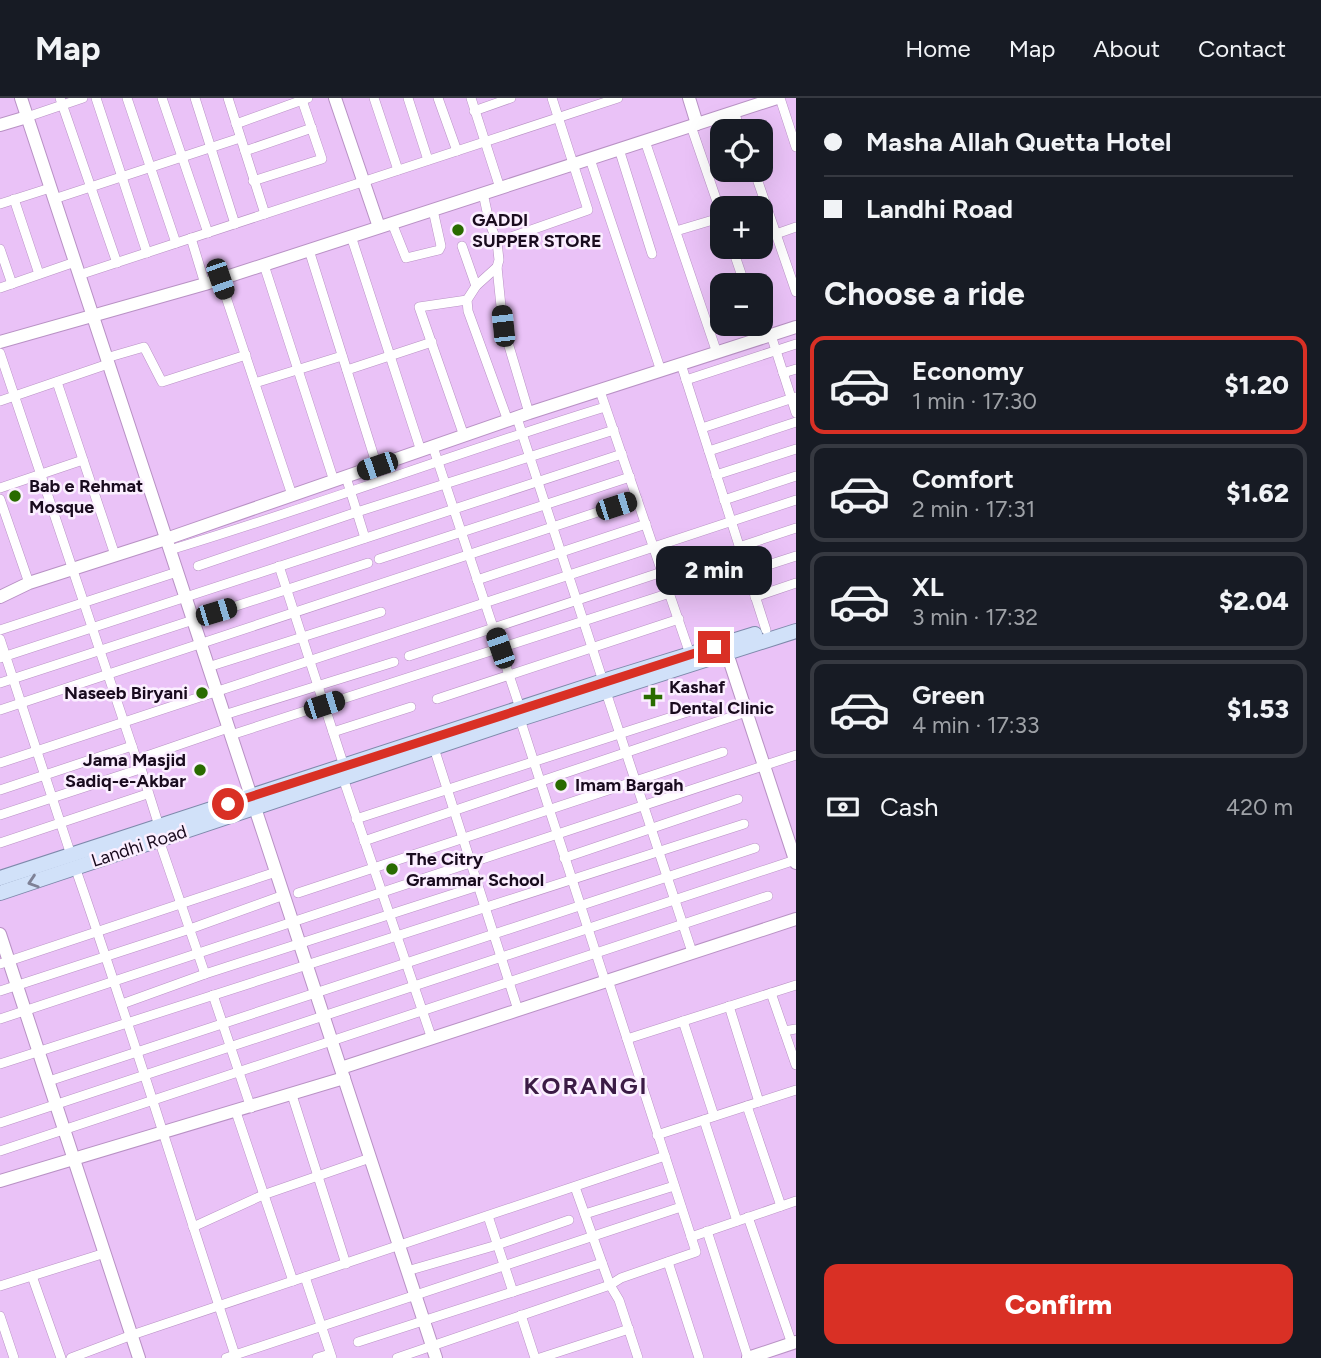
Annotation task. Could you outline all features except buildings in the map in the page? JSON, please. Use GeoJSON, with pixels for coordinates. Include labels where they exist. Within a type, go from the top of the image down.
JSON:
{"type":"FeatureCollection","features":[{"type":"Feature","properties":{"kind":"main road","name":"Landhi Road"},"geometry":{"type":"LineString","coordinates":[[0,878],[73,861],[796,621]]}},
{"type":"Feature","properties":{"kind":"main road","name":"Landhi Road"},"geometry":{"type":"LineString","coordinates":[[605,686],[796,631]]}},
{"type":"Feature","properties":{"kind":"main road","name":"Landhi Road"},"geometry":{"type":"LineString","coordinates":[[343,772],[434,748],[520,714]]}},
{"type":"Feature","properties":{"kind":"main road","name":"Landhi Road"},"geometry":{"type":"LineString","coordinates":[[0,893],[73,861]]}},
{"type":"Feature","properties":{"kind":"street"},"geometry":{"type":"LineString","coordinates":[[21,98],[434,1352]]}},
{"type":"Feature","properties":{"kind":"street"},"geometry":{"type":"LineString","coordinates":[[0,124],[27,117],[61,101],[83,98]]}},
{"type":"Feature","properties":{"kind":"street"},"geometry":{"type":"LineString","coordinates":[[96,98],[147,253]]}},
{"type":"Feature","properties":{"kind":"street"},"geometry":{"type":"LineString","coordinates":[[127,98],[176,243]]}},
{"type":"Feature","properties":{"kind":"street"},"geometry":{"type":"LineString","coordinates":[[162,98],[208,233]]}},
{"type":"Feature","properties":{"kind":"street"},"geometry":{"type":"LineString","coordinates":[[195,98],[234,224]]}},
{"type":"Feature","properties":{"kind":"street"},"geometry":{"type":"LineString","coordinates":[[228,98],[265,214]]}},
{"type":"Feature","properties":{"kind":"street"},"geometry":{"type":"LineString","coordinates":[[335,98],[379,227]]}},
{"type":"Feature","properties":{"kind":"street"},"geometry":{"type":"LineString","coordinates":[[374,98],[398,170]]}},
{"type":"Feature","properties":{"kind":"street"},"geometry":{"type":"LineString","coordinates":[[408,98],[428,160]]}},
{"type":"Feature","properties":{"kind":"street"},"geometry":{"type":"LineString","coordinates":[[438,98],[457,151]]}},
{"type":"Feature","properties":{"kind":"street"},"geometry":{"type":"LineString","coordinates":[[471,98],[500,188]]}},
{"type":"Feature","properties":{"kind":"street"},"geometry":{"type":"LineString","coordinates":[[474,110],[511,98]]}},
{"type":"Feature","properties":{"kind":"street"},"geometry":{"type":"LineString","coordinates":[[497,242],[588,210],[552,98]]}},
{"type":"Feature","properties":{"kind":"street"},"geometry":{"type":"LineString","coordinates":[[79,275],[559,117],[590,102],[618,98]]}},
{"type":"Feature","properties":{"kind":"street"},"geometry":{"type":"LineString","coordinates":[[689,98],[694,125],[716,196]]}},
{"type":"Feature","properties":{"kind":"street"},"geometry":{"type":"LineString","coordinates":[[0,342],[205,284],[779,98],[796,147]]}},
{"type":"Feature","properties":{"kind":"street"},"geometry":{"type":"LineString","coordinates":[[236,124],[305,99],[322,159],[253,181]]}},
{"type":"Feature","properties":{"kind":"street"},"geometry":{"type":"LineString","coordinates":[[61,101],[117,262]]}},
{"type":"Feature","properties":{"kind":"street"},"geometry":{"type":"LineString","coordinates":[[734,112],[737,119]]}},
{"type":"Feature","properties":{"kind":"street"},"geometry":{"type":"LineString","coordinates":[[245,151],[312,128]]}},
{"type":"Feature","properties":{"kind":"street"},"geometry":{"type":"LineString","coordinates":[[0,204],[90,187],[240,138]]}},
{"type":"Feature","properties":{"kind":"street"},"geometry":{"type":"LineString","coordinates":[[645,141],[717,353]]}},
{"type":"Feature","properties":{"kind":"street"},"geometry":{"type":"LineString","coordinates":[[619,149],[652,254]]}},
{"type":"Feature","properties":{"kind":"street"},"geometry":{"type":"LineString","coordinates":[[590,159],[661,371]]}},
{"type":"Feature","properties":{"kind":"street"},"geometry":{"type":"LineString","coordinates":[[483,194],[497,242],[503,326],[522,433],[692,952]]}},
{"type":"Feature","properties":{"kind":"street"},"geometry":{"type":"LineString","coordinates":[[14,200],[39,274]]}},
{"type":"Feature","properties":{"kind":"street"},"geometry":{"type":"LineString","coordinates":[[392,223],[406,258],[439,250],[441,246],[433,210]]}},
{"type":"Feature","properties":{"kind":"street"},"geometry":{"type":"LineString","coordinates":[[676,231],[710,221]]}},
{"type":"Feature","properties":{"kind":"street"},"geometry":{"type":"LineString","coordinates":[[773,225],[796,292]]}},
{"type":"Feature","properties":{"kind":"street"},"geometry":{"type":"LineString","coordinates":[[776,234],[796,227]]}},
{"type":"Feature","properties":{"kind":"street"},"geometry":{"type":"LineString","coordinates":[[351,236],[390,357],[427,449],[438,463],[509,675],[564,859],[627,1039],[696,1252],[521,1315],[434,1352],[397,1358]]}},
{"type":"Feature","properties":{"kind":"street"},"geometry":{"type":"LineString","coordinates":[[191,238],[205,284]]}},
{"type":"Feature","properties":{"kind":"street"},"geometry":{"type":"LineString","coordinates":[[462,246],[476,286]]}},
{"type":"Feature","properties":{"kind":"street"},"geometry":{"type":"LineString","coordinates":[[0,249],[12,284]]}},
{"type":"Feature","properties":{"kind":"street"},"geometry":{"type":"LineString","coordinates":[[309,250],[377,466]]}},
{"type":"Feature","properties":{"kind":"street"},"geometry":{"type":"LineString","coordinates":[[0,288],[75,262]]}},
{"type":"Feature","properties":{"kind":"street"},"geometry":{"type":"LineString","coordinates":[[264,264],[298,370],[340,479],[350,492],[365,538]]}},
{"type":"Feature","properties":{"kind":"street"},"geometry":{"type":"LineString","coordinates":[[497,267],[476,286],[467,300],[468,311],[518,417]]}},
{"type":"Feature","properties":{"kind":"street"},"geometry":{"type":"LineString","coordinates":[[220,279],[292,495]]}},
{"type":"Feature","properties":{"kind":"street"},"geometry":{"type":"LineString","coordinates":[[464,436],[419,307],[452,300],[467,300]]}},
{"type":"Feature","properties":{"kind":"street"},"geometry":{"type":"LineString","coordinates":[[168,544],[292,495],[518,417],[796,327]]}},
{"type":"Feature","properties":{"kind":"street"},"geometry":{"type":"LineString","coordinates":[[767,337],[776,351],[794,398],[796,413]]}},
{"type":"Feature","properties":{"kind":"street"},"geometry":{"type":"LineString","coordinates":[[347,370],[432,342]]}},
{"type":"Feature","properties":{"kind":"street"},"geometry":{"type":"LineString","coordinates":[[687,380],[796,344]]}},
{"type":"Feature","properties":{"kind":"street"},"geometry":{"type":"LineString","coordinates":[[0,401],[57,382],[144,347],[162,382],[246,355]]}},
{"type":"Feature","properties":{"kind":"street"},"geometry":{"type":"LineString","coordinates":[[0,354],[139,765],[205,974]]}},
{"type":"Feature","properties":{"kind":"street"},"geometry":{"type":"LineString","coordinates":[[255,383],[342,356]]}},
{"type":"Feature","properties":{"kind":"street"},"geometry":{"type":"LineString","coordinates":[[681,364],[766,631]]}},
{"type":"Feature","properties":{"kind":"street"},"geometry":{"type":"LineString","coordinates":[[783,373],[796,369]]}},
{"type":"Feature","properties":{"kind":"street"},"geometry":{"type":"LineString","coordinates":[[57,382],[115,555]]}},
{"type":"Feature","properties":{"kind":"street"},"geometry":{"type":"LineString","coordinates":[[600,391],[690,654]]}},
{"type":"Feature","properties":{"kind":"street"},"geometry":{"type":"LineString","coordinates":[[702,428],[794,398]]}},
{"type":"Feature","properties":{"kind":"street"},"geometry":{"type":"LineString","coordinates":[[0,597],[29,583],[115,555],[168,544],[350,492],[606,407]]}},
{"type":"Feature","properties":{"kind":"street"},"geometry":{"type":"LineString","coordinates":[[709,451],[796,422]]}},
{"type":"Feature","properties":{"kind":"street"},"geometry":{"type":"LineString","coordinates":[[198,566],[614,430]]}},
{"type":"Feature","properties":{"kind":"street"},"geometry":{"type":"LineString","coordinates":[[716,475],[796,449]]}},
{"type":"Feature","properties":{"kind":"street"},"geometry":{"type":"LineString","coordinates":[[3,657],[622,454]]}},
{"type":"Feature","properties":{"kind":"street"},"geometry":{"type":"LineString","coordinates":[[0,488],[83,460]]}},
{"type":"Feature","properties":{"kind":"street"},"geometry":{"type":"LineString","coordinates":[[724,500],[796,476]]}},
{"type":"Feature","properties":{"kind":"street"},"geometry":{"type":"LineString","coordinates":[[379,559],[630,477]]}},
{"type":"Feature","properties":{"kind":"street"},"geometry":{"type":"LineString","coordinates":[[0,499],[29,583]]}},
{"type":"Feature","properties":{"kind":"street"},"geometry":{"type":"LineString","coordinates":[[0,710],[637,499]]}},
{"type":"Feature","properties":{"kind":"street"},"geometry":{"type":"LineString","coordinates":[[0,763],[796,500]]}},
{"type":"Feature","properties":{"kind":"street"},"geometry":{"type":"LineString","coordinates":[[477,580],[646,524]]}},
{"type":"Feature","properties":{"kind":"street"},"geometry":{"type":"LineString","coordinates":[[739,547],[796,528]]}},
{"type":"Feature","properties":{"kind":"street"},"geometry":{"type":"LineString","coordinates":[[747,572],[796,556]]}},
{"type":"Feature","properties":{"kind":"street"},"geometry":{"type":"LineString","coordinates":[[0,683],[368,563]]}},
{"type":"Feature","properties":{"kind":"street"},"geometry":{"type":"LineString","coordinates":[[279,566],[333,732],[356,819],[432,1039]]}},
{"type":"Feature","properties":{"kind":"street"},"geometry":{"type":"LineString","coordinates":[[0,631],[177,572]]}},
{"type":"Feature","properties":{"kind":"street"},"geometry":{"type":"LineString","coordinates":[[409,656],[662,572]]}},
{"type":"Feature","properties":{"kind":"street"},"geometry":{"type":"LineString","coordinates":[[755,597],[796,583]]}},
{"type":"Feature","properties":{"kind":"street"},"geometry":{"type":"LineString","coordinates":[[228,726],[324,705],[670,593]]}},
{"type":"Feature","properties":{"kind":"street"},"geometry":{"type":"LineString","coordinates":[[208,667],[381,611]]}},
{"type":"Feature","properties":{"kind":"street"},"geometry":{"type":"LineString","coordinates":[[437,699],[679,619]]}},
{"type":"Feature","properties":{"kind":"street"},"geometry":{"type":"LineString","coordinates":[[0,639],[3,657],[13,679],[122,1004],[219,1306],[232,1357],[681,1207]]}},
{"type":"Feature","properties":{"kind":"street"},"geometry":{"type":"LineString","coordinates":[[0,1123],[796,861],[727,653]]}},
{"type":"Feature","properties":{"kind":"street"},"geometry":{"type":"LineString","coordinates":[[139,765],[140,757],[228,726],[317,685],[394,662]]}},
{"type":"Feature","properties":{"kind":"street"},"geometry":{"type":"LineString","coordinates":[[356,819],[709,705]]}},
{"type":"Feature","properties":{"kind":"street"},"geometry":{"type":"LineString","coordinates":[[333,732],[411,707]]}},
{"type":"Feature","properties":{"kind":"street"},"geometry":{"type":"LineString","coordinates":[[364,841],[746,712]]}},
{"type":"Feature","properties":{"kind":"street"},"geometry":{"type":"LineString","coordinates":[[0,790],[132,746]]}},
{"type":"Feature","properties":{"kind":"street"},"geometry":{"type":"LineString","coordinates":[[434,748],[518,1010]]}},
{"type":"Feature","properties":{"kind":"street"},"geometry":{"type":"LineString","coordinates":[[298,893],[723,752]]}},
{"type":"Feature","properties":{"kind":"street"},"geometry":{"type":"LineString","coordinates":[[0,1019],[796,755]]}},
{"type":"Feature","properties":{"kind":"street"},"geometry":{"type":"LineString","coordinates":[[0,816],[139,765]]}},
{"type":"Feature","properties":{"kind":"street"},"geometry":{"type":"LineString","coordinates":[[0,843],[148,794]]}},
{"type":"Feature","properties":{"kind":"street"},"geometry":{"type":"LineString","coordinates":[[564,859],[738,799]]}},
{"type":"Feature","properties":{"kind":"street"},"geometry":{"type":"LineString","coordinates":[[0,1064],[744,824]]}},
{"type":"Feature","properties":{"kind":"street"},"geometry":{"type":"LineString","coordinates":[[49,1081],[755,848]]}},
{"type":"Feature","properties":{"kind":"street"},"geometry":{"type":"LineString","coordinates":[[4,962],[276,872]]}},
{"type":"Feature","properties":{"kind":"street"},"geometry":{"type":"LineString","coordinates":[[122,1004],[205,974],[478,886]]}},
{"type":"Feature","properties":{"kind":"street"},"geometry":{"type":"LineString","coordinates":[[0,991],[190,929],[284,895]]}},
{"type":"Feature","properties":{"kind":"street"},"geometry":{"type":"LineString","coordinates":[[0,1152],[768,896]]}},
{"type":"Feature","properties":{"kind":"street"},"geometry":{"type":"LineString","coordinates":[[0,1181],[292,1095],[432,1039],[796,919]]}},
{"type":"Feature","properties":{"kind":"street"},"geometry":{"type":"LineString","coordinates":[[0,934],[4,962],[17,985],[26,1010],[139,1358]]}},
{"type":"Feature","properties":{"kind":"street"},"geometry":{"type":"LineString","coordinates":[[627,1039],[796,985]]}},
{"type":"Feature","properties":{"kind":"street"},"geometry":{"type":"LineString","coordinates":[[771,993],[796,1065]]}},
{"type":"Feature","properties":{"kind":"street"},"geometry":{"type":"LineString","coordinates":[[214,995],[251,1108]]}},
{"type":"Feature","properties":{"kind":"street"},"geometry":{"type":"LineString","coordinates":[[729,1006],[759,1102]]}},
{"type":"Feature","properties":{"kind":"street"},"geometry":{"type":"LineString","coordinates":[[683,1021],[737,1221]]}},
{"type":"Feature","properties":{"kind":"street"},"geometry":{"type":"LineString","coordinates":[[784,1031],[796,1029]]}},
{"type":"Feature","properties":{"kind":"street"},"geometry":{"type":"LineString","coordinates":[[657,1135],[796,1090]]}},
{"type":"Feature","properties":{"kind":"street"},"geometry":{"type":"LineString","coordinates":[[292,1095],[346,1264]]}},
{"type":"Feature","properties":{"kind":"street"},"geometry":{"type":"LineString","coordinates":[[747,1106],[781,1206]]}},
{"type":"Feature","properties":{"kind":"street"},"geometry":{"type":"LineString","coordinates":[[236,1112],[293,1281]]}},
{"type":"Feature","properties":{"kind":"street"},"geometry":{"type":"LineString","coordinates":[[71,1358],[132,1335],[665,1156]]}},
{"type":"Feature","properties":{"kind":"street"},"geometry":{"type":"LineString","coordinates":[[193,1227],[263,1195],[370,1158]]}},
{"type":"Feature","properties":{"kind":"street"},"geometry":{"type":"LineString","coordinates":[[585,1214],[674,1186]]}},
{"type":"Feature","properties":{"kind":"street"},"geometry":{"type":"LineString","coordinates":[[575,1187],[610,1285],[619,1300],[638,1358]]}},
{"type":"Feature","properties":{"kind":"street"},"geometry":{"type":"LineString","coordinates":[[691,1237],[796,1200]]}},
{"type":"Feature","properties":{"kind":"street"},"geometry":{"type":"LineString","coordinates":[[488,1216],[513,1292]]}},
{"type":"Feature","properties":{"kind":"street"},"geometry":{"type":"LineString","coordinates":[[707,1231],[748,1358],[794,1343],[748,1217]]}},
{"type":"Feature","properties":{"kind":"street"},"geometry":{"type":"LineString","coordinates":[[407,1271],[497,1245],[569,1220]]}},
{"type":"Feature","properties":{"kind":"street"},"geometry":{"type":"LineString","coordinates":[[0,1286],[106,1253]]}},
{"type":"Feature","properties":{"kind":"street"},"geometry":{"type":"LineString","coordinates":[[668,1262],[699,1358]]}},
{"type":"Feature","properties":{"kind":"street"},"geometry":{"type":"LineString","coordinates":[[358,1342],[602,1263]]}},
{"type":"Feature","properties":{"kind":"street"},"geometry":{"type":"LineString","coordinates":[[32,1276],[61,1358]]}},
{"type":"Feature","properties":{"kind":"street"},"geometry":{"type":"LineString","coordinates":[[305,1277],[331,1356],[317,1358]]}},
{"type":"Feature","properties":{"kind":"street"},"geometry":{"type":"LineString","coordinates":[[521,1315],[537,1358],[629,1329]]}},
{"type":"Feature","properties":{"kind":"street"},"geometry":{"type":"LineString","coordinates":[[0,1316],[14,1358]]}},
{"type":"Feature","properties":{"kind":"place","name":"GADDI SUPPER STORE"},"geometry":{"type":"Point","coordinates":[458,230]}},
{"type":"Feature","properties":{"kind":"place","name":"Bab e Rehmat Mosque"},"geometry":{"type":"Point","coordinates":[15,496]}},
{"type":"Feature","properties":{"kind":"place","name":"Naseeb Biryani"},"geometry":{"type":"Point","coordinates":[202,693]}},
{"type":"Feature","properties":{"kind":"place","name":"Kashaf Dental Clinic"},"geometry":{"type":"Point","coordinates":[653,697]}},
{"type":"Feature","properties":{"kind":"place","name":"Jama Masjid Sadiq-e-Akbar"},"geometry":{"type":"Point","coordinates":[200,770]}},
{"type":"Feature","properties":{"kind":"place","name":"Imam Bargah"},"geometry":{"type":"Point","coordinates":[561,785]}},
{"type":"Feature","properties":{"kind":"place","name":"The Citry Grammar School"},"geometry":{"type":"Point","coordinates":[392,869]}},
{"type":"Feature","properties":{"kind":"district","name":"KORANGI"},"geometry":{"type":"Point","coordinates":[586,1086]}},
{"type":"Feature","properties":{"kind":"route"},"geometry":{"type":"LineString","coordinates":[[228,804],[714,647]]}}]}
